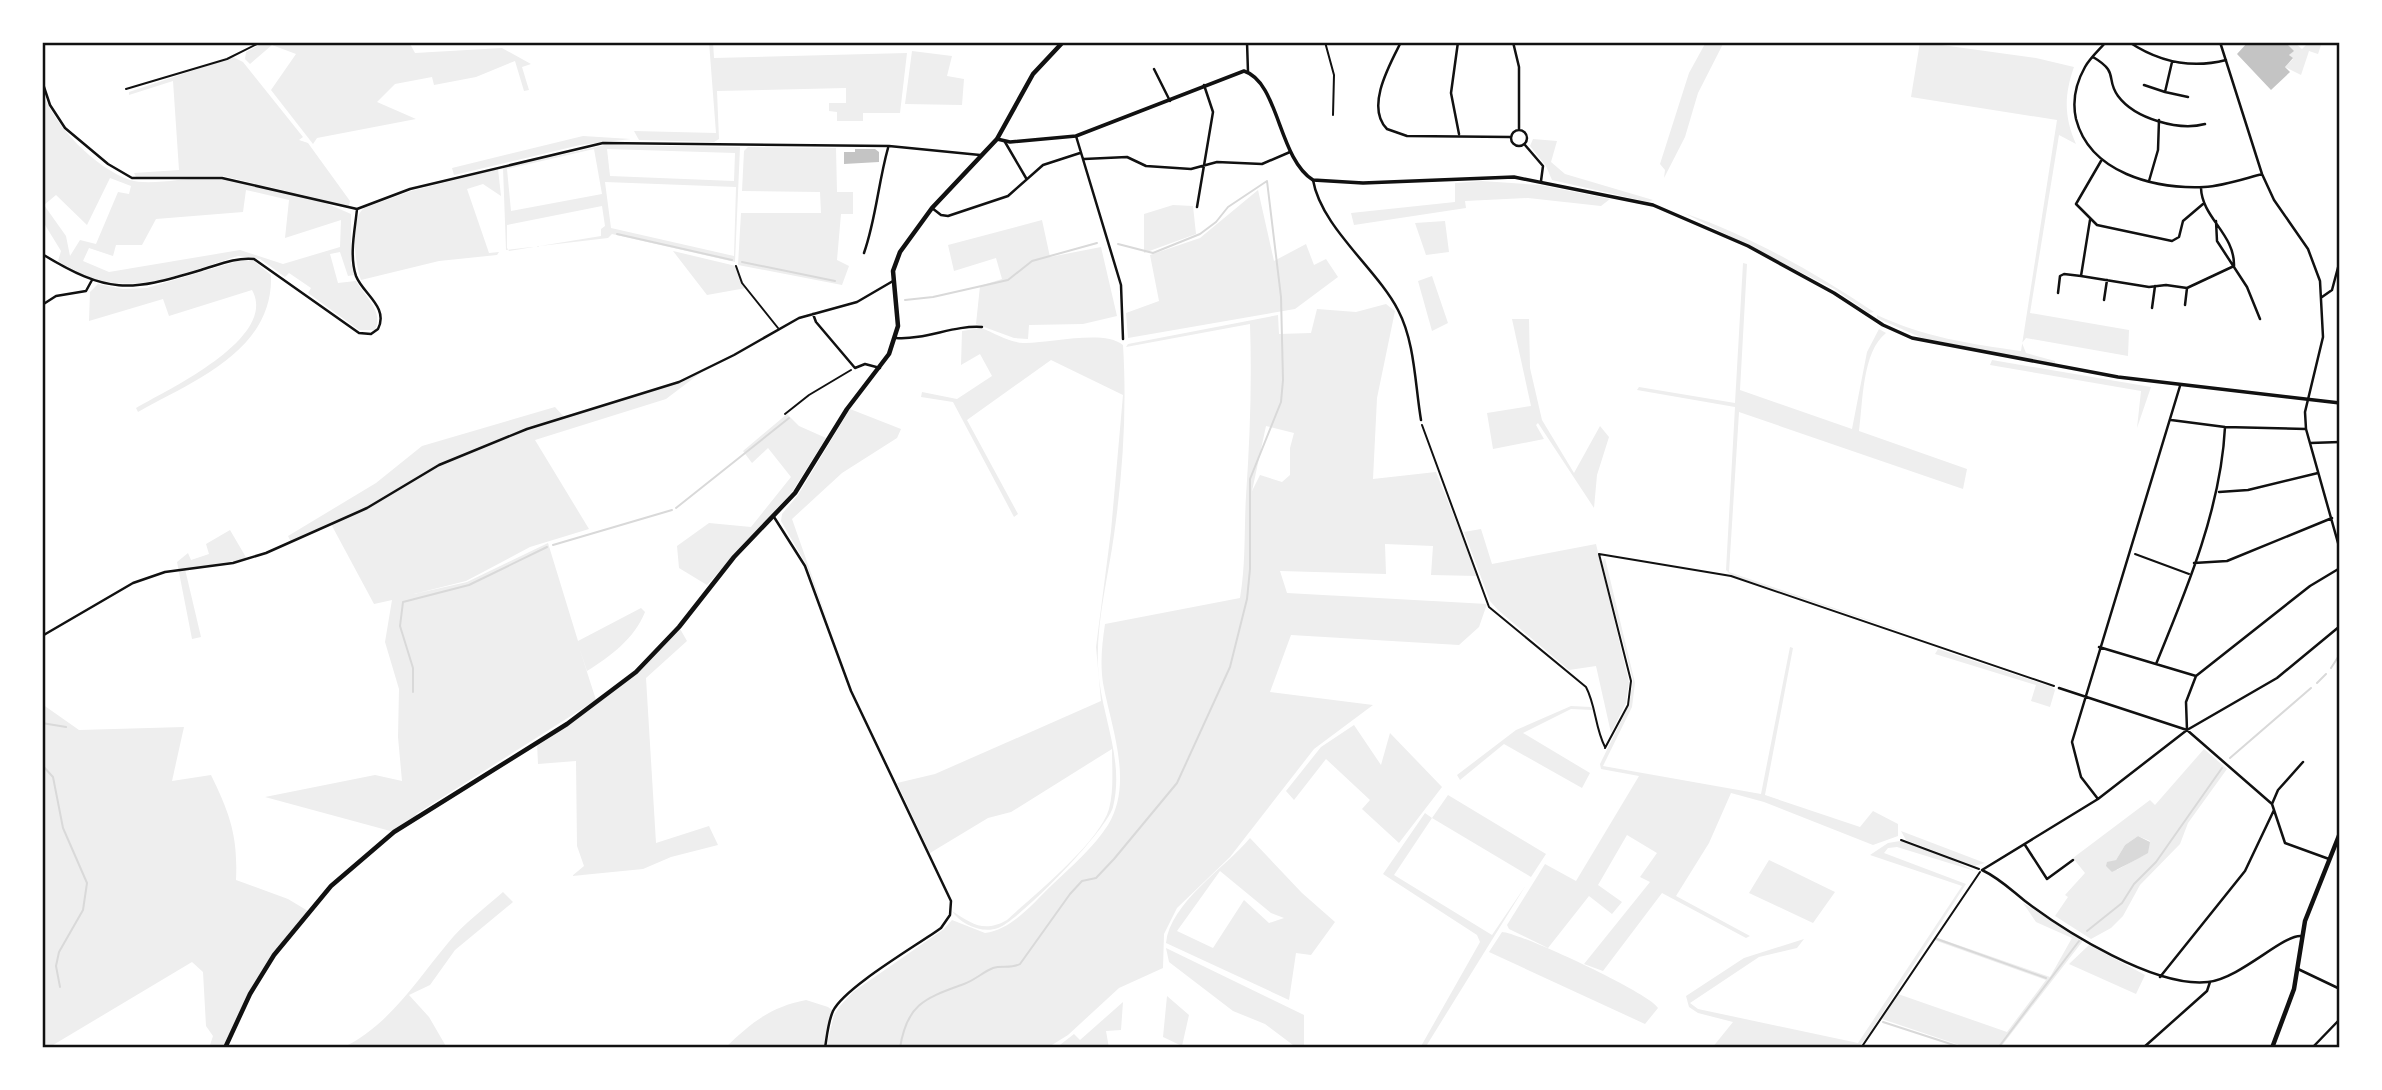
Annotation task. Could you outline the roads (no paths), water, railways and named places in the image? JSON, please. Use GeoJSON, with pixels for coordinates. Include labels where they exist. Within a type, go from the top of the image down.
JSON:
{"type":"FeatureCollection","features":[{"type":"Feature","properties":{"kind":"main road"},"geometry":{"type":"LineString","coordinates":[[225,1048],[250,994],[274,955],[331,886],[394,832],[567,724],[636,672],[679,627],[734,557],[795,493],[847,409],[880,368],[896,338],[897,313],[893,281],[900,252],[932,208],[983,157],[997,139],[1033,74],[1063,42]]}},
{"type":"Feature","properties":{"kind":"main road"},"geometry":{"type":"LineString","coordinates":[[2272,1048],[2290,1004],[2298,970],[2301,936],[2340,833]]}},
{"type":"Feature","properties":{"kind":"street"},"geometry":{"type":"LineString","coordinates":[[1247,42],[1248,72],[1260,83],[1290,152],[1304,174],[1313,180],[1363,183],[1488,176],[1541,181],[1653,205],[1748,246],[1902,334],[2061,368],[2180,386],[2340,402]]}},
{"type":"Feature","properties":{"kind":"street"},"geometry":{"type":"LineString","coordinates":[[1401,42],[1384,77],[1380,100],[1382,124],[1396,134],[1408,136],[1459,134],[1510,137],[1519,129],[1519,67],[1513,42]]}},
{"type":"Feature","properties":{"kind":"street"},"geometry":{"type":"LineString","coordinates":[[1458,42],[1451,93],[1459,134]]}},
{"type":"Feature","properties":{"kind":"street"},"geometry":{"type":"LineString","coordinates":[[2106,42],[2093,57],[2076,87],[2075,113],[2085,144],[2101,161],[2149,181],[2201,187],[2262,174]]}},
{"type":"Feature","properties":{"kind":"street"},"geometry":{"type":"LineString","coordinates":[[2129,42],[2172,62],[2198,65],[2227,60]]}},
{"type":"Feature","properties":{"kind":"street"},"geometry":{"type":"LineString","coordinates":[[2220,42],[2262,174],[2274,200],[2314,260],[2322,297],[2323,337],[2308,397],[2306,429],[2340,550]]}},
{"type":"Feature","properties":{"kind":"street"},"geometry":{"type":"LineString","coordinates":[[2093,57],[2111,69],[2120,99],[2141,114],[2192,127],[2205,124]]}},
{"type":"Feature","properties":{"kind":"street"},"geometry":{"type":"LineString","coordinates":[[2165,92],[2172,62]]}},
{"type":"Feature","properties":{"kind":"street"},"geometry":{"type":"LineString","coordinates":[[1154,69],[1170,100]]}},
{"type":"Feature","properties":{"kind":"street"},"geometry":{"type":"LineString","coordinates":[[997,139],[1005,142],[1076,136],[1233,73],[1248,72]]}},
{"type":"Feature","properties":{"kind":"street"},"geometry":{"type":"LineString","coordinates":[[42,81],[50,105],[65,128],[108,164],[132,178],[222,178],[357,209],[410,189],[603,143],[888,146],[977,154],[983,157]]}},
{"type":"Feature","properties":{"kind":"street"},"geometry":{"type":"LineString","coordinates":[[1197,207],[1201,169],[1213,112],[1204,85]]}},
{"type":"Feature","properties":{"kind":"street"},"geometry":{"type":"LineString","coordinates":[[2144,85],[2188,97]]}},
{"type":"Feature","properties":{"kind":"street"},"geometry":{"type":"LineString","coordinates":[[2149,181],[2158,150],[2159,120]]}},
{"type":"Feature","properties":{"kind":"street"},"geometry":{"type":"LineString","coordinates":[[1519,129],[1527,134],[1524,145]]}},
{"type":"Feature","properties":{"kind":"street"},"geometry":{"type":"LineString","coordinates":[[1076,136],[1121,285],[1123,339]]}},
{"type":"Feature","properties":{"kind":"street"},"geometry":{"type":"LineString","coordinates":[[1510,137],[1515,145],[1524,145],[1543,166],[1541,181]]}},
{"type":"Feature","properties":{"kind":"street"},"geometry":{"type":"LineString","coordinates":[[1005,142],[1026,178]]}},
{"type":"Feature","properties":{"kind":"street"},"geometry":{"type":"LineString","coordinates":[[864,253],[874,225],[879,182],[888,146]]}},
{"type":"Feature","properties":{"kind":"street"},"geometry":{"type":"LineString","coordinates":[[1084,159],[1127,157],[1146,166],[1201,169],[1217,162],[1262,164],[1290,152]]}},
{"type":"Feature","properties":{"kind":"street"},"geometry":{"type":"LineString","coordinates":[[932,208],[941,215],[948,216],[1008,197],[1026,178],[1051,161],[1082,153]]}},
{"type":"Feature","properties":{"kind":"street"},"geometry":{"type":"LineString","coordinates":[[2101,161],[2076,205],[2097,225],[2172,241],[2179,237],[2183,221],[2203,204]]}},
{"type":"Feature","properties":{"kind":"street"},"geometry":{"type":"LineString","coordinates":[[1313,180],[1315,190],[1343,236],[1386,290],[1405,324],[1421,420]]}},
{"type":"Feature","properties":{"kind":"street"},"geometry":{"type":"LineString","coordinates":[[2201,187],[2203,204],[2234,253],[2234,265]]}},
{"type":"Feature","properties":{"kind":"street"},"geometry":{"type":"LineString","coordinates":[[42,254],[66,269],[92,280],[123,287],[145,286],[237,259],[254,259],[359,333],[371,334],[378,329],[381,318],[380,311],[356,277],[353,247],[357,209]]}},
{"type":"Feature","properties":{"kind":"street"},"geometry":{"type":"LineString","coordinates":[[2081,276],[2090,220]]}},
{"type":"Feature","properties":{"kind":"street"},"geometry":{"type":"LineString","coordinates":[[2216,221],[2217,241],[2234,265],[2260,319]]}},
{"type":"Feature","properties":{"kind":"street"},"geometry":{"type":"LineString","coordinates":[[2322,297],[2332,290],[2340,260]]}},
{"type":"Feature","properties":{"kind":"street"},"geometry":{"type":"LineString","coordinates":[[2058,293],[2060,276],[2064,274],[2187,288],[2234,265]]}},
{"type":"Feature","properties":{"kind":"street"},"geometry":{"type":"LineString","coordinates":[[42,305],[56,296],[86,291],[92,280]]}},
{"type":"Feature","properties":{"kind":"street"},"geometry":{"type":"LineString","coordinates":[[2104,300],[2107,280]]}},
{"type":"Feature","properties":{"kind":"street"},"geometry":{"type":"LineString","coordinates":[[42,636],[133,583],[165,572],[233,563],[267,553],[367,508],[439,465],[527,429],[679,382],[779,329],[813,314],[857,302],[893,281]]}},
{"type":"Feature","properties":{"kind":"street"},"geometry":{"type":"LineString","coordinates":[[2152,308],[2155,286]]}},
{"type":"Feature","properties":{"kind":"street"},"geometry":{"type":"LineString","coordinates":[[2185,305],[2187,288]]}},
{"type":"Feature","properties":{"kind":"street"},"geometry":{"type":"LineString","coordinates":[[813,314],[816,322],[855,368],[865,363],[880,368]]}},
{"type":"Feature","properties":{"kind":"street"},"geometry":{"type":"LineString","coordinates":[[896,338],[925,338],[962,328],[982,327]]}},
{"type":"Feature","properties":{"kind":"street"},"geometry":{"type":"LineString","coordinates":[[2098,799],[2081,777],[2072,742],[2180,386]]}},
{"type":"Feature","properties":{"kind":"street"},"geometry":{"type":"LineString","coordinates":[[2171,420],[2225,427],[2306,429]]}},
{"type":"Feature","properties":{"kind":"street"},"geometry":{"type":"LineString","coordinates":[[2157,664],[2218,492],[2225,427]]}},
{"type":"Feature","properties":{"kind":"street"},"geometry":{"type":"LineString","coordinates":[[2310,443],[2340,442]]}},
{"type":"Feature","properties":{"kind":"street"},"geometry":{"type":"LineString","coordinates":[[2218,492],[2248,490],[2318,473]]}},
{"type":"Feature","properties":{"kind":"street"},"geometry":{"type":"LineString","coordinates":[[774,517],[805,566],[851,691],[951,901],[950,915],[941,928],[852,990],[837,1005],[833,1011],[825,1048]]}},
{"type":"Feature","properties":{"kind":"street"},"geometry":{"type":"LineString","coordinates":[[2194,563],[2227,561],[2332,518]]}},
{"type":"Feature","properties":{"kind":"street"},"geometry":{"type":"LineString","coordinates":[[2187,730],[2186,702],[2196,676],[2309,586],[2340,568]]}},
{"type":"Feature","properties":{"kind":"street"},"geometry":{"type":"LineString","coordinates":[[2301,936],[2285,939],[2253,964],[2210,982],[2160,977],[2128,964],[2066,927],[1982,870],[2098,799],[2187,730],[2277,678],[2340,626]]}},
{"type":"Feature","properties":{"kind":"street"},"geometry":{"type":"LineString","coordinates":[[2099,647],[2196,676]]}},
{"type":"Feature","properties":{"kind":"street"},"geometry":{"type":"LineString","coordinates":[[2059,688],[2187,730],[2272,804],[2285,843],[2329,859]]}},
{"type":"Feature","properties":{"kind":"street"},"geometry":{"type":"LineString","coordinates":[[2272,804],[2278,790],[2303,761]]}},
{"type":"Feature","properties":{"kind":"street"},"geometry":{"type":"LineString","coordinates":[[2160,977],[2245,871],[2274,809]]}},
{"type":"Feature","properties":{"kind":"street"},"geometry":{"type":"LineString","coordinates":[[2025,845],[2047,879],[2073,860]]}},
{"type":"Feature","properties":{"kind":"street"},"geometry":{"type":"LineString","coordinates":[[2298,970],[2340,989]]}},
{"type":"Feature","properties":{"kind":"street"},"geometry":{"type":"LineString","coordinates":[[2143,1048],[2207,991],[2210,982]]}},
{"type":"Feature","properties":{"kind":"street"},"geometry":{"type":"LineString","coordinates":[[2312,1048],[2340,1019]]}},
{"type":"Feature","properties":{"kind":"lane"},"geometry":{"type":"LineString","coordinates":[[1325,42],[1334,75],[1333,116]]}},
{"type":"Feature","properties":{"kind":"lane"},"geometry":{"type":"LineString","coordinates":[[736,266],[742,283],[779,329]]}},
{"type":"Feature","properties":{"kind":"waterway"},"geometry":{"type":"LineString","coordinates":[[900,1048],[908,1021],[920,1004],[993,968],[1020,964],[1070,894],[1082,881],[1096,878],[1114,859],[1177,783],[1230,667],[1247,599],[1250,569],[1250,479],[1281,402],[1283,380],[1281,297],[1267,181],[1228,207],[1216,222],[1200,234],[1153,253],[1118,244]]}},
{"type":"Feature","properties":{"kind":"waterway"},"geometry":{"type":"LineString","coordinates":[[617,234],[732,260]]}},
{"type":"Feature","properties":{"kind":"waterway"},"geometry":{"type":"LineString","coordinates":[[905,300],[933,297],[1008,280],[1032,261],[1097,243]]}},
{"type":"Feature","properties":{"kind":"waterway"},"geometry":{"type":"LineString","coordinates":[[742,262],[835,281]]}},
{"type":"Feature","properties":{"kind":"waterway"},"geometry":{"type":"LineString","coordinates":[[676,508],[789,418]]}},
{"type":"Feature","properties":{"kind":"waterway"},"geometry":{"type":"LineString","coordinates":[[553,545],[672,510]]}},
{"type":"Feature","properties":{"kind":"waterway"},"geometry":{"type":"LineString","coordinates":[[413,692],[413,668],[400,626],[403,602],[469,585],[547,547]]}},
{"type":"Feature","properties":{"kind":"waterway"},"geometry":{"type":"LineString","coordinates":[[2331,668],[2340,654]]}},
{"type":"Feature","properties":{"kind":"waterway"},"geometry":{"type":"LineString","coordinates":[[2317,683],[2326,674]]}},
{"type":"Feature","properties":{"kind":"waterway"},"geometry":{"type":"LineString","coordinates":[[2230,758],[2311,688]]}},
{"type":"Feature","properties":{"kind":"waterway"},"geometry":{"type":"LineString","coordinates":[[42,723],[66,727]]}},
{"type":"Feature","properties":{"kind":"waterway"},"geometry":{"type":"LineString","coordinates":[[42,765],[53,777],[63,828],[87,883],[83,910],[59,952],[56,966],[60,987]]}},
{"type":"Feature","properties":{"kind":"waterway"},"geometry":{"type":"LineString","coordinates":[[2087,931],[2122,903],[2134,884],[2156,862],[2222,768]]}},
{"type":"Feature","properties":{"kind":"waterway"},"geometry":{"type":"LineString","coordinates":[[1937,939],[2046,978]]}},
{"type":"Feature","properties":{"kind":"waterway"},"geometry":{"type":"LineString","coordinates":[[1998,1048],[2079,941]]}},
{"type":"Feature","properties":{"kind":"waterway"},"geometry":{"type":"LineString","coordinates":[[1883,1022],[1963,1048]]}}]}
